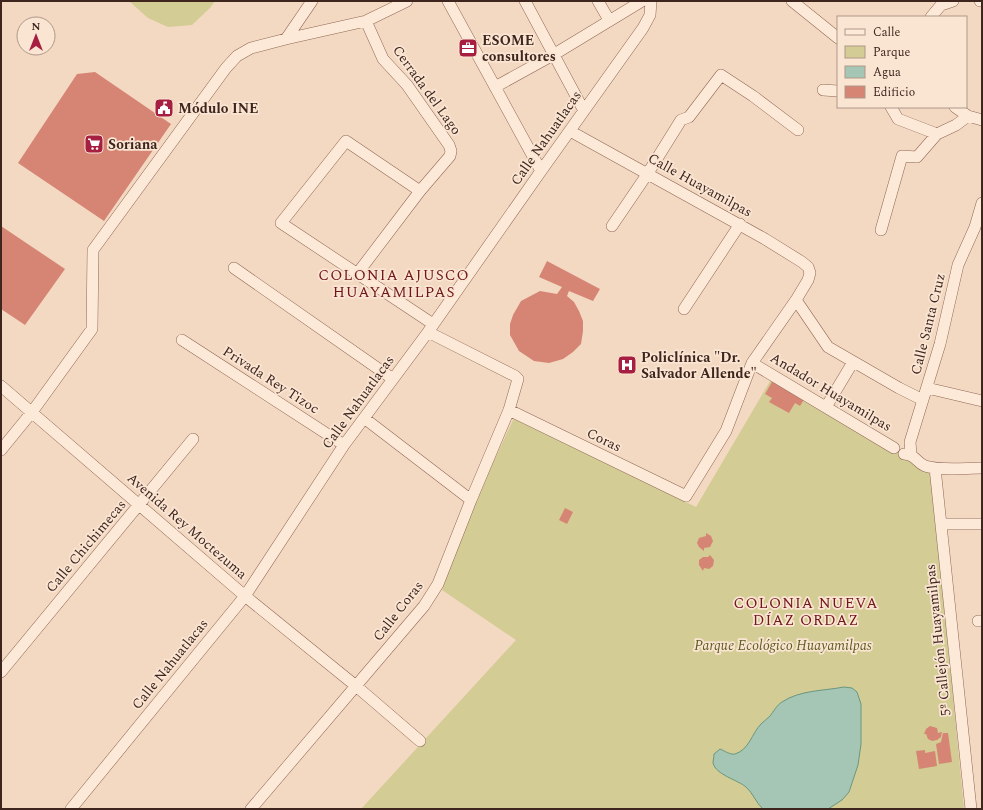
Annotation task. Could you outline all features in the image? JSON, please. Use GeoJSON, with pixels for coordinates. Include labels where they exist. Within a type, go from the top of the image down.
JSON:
{"type":"FeatureCollection","features":[{"type":"Feature","properties":{"kind":"street"},"geometry":{"type":"LineString","coordinates":[[286,39],[312,1]]}},
{"type":"Feature","properties":{"kind":"street"},"geometry":{"type":"LineString","coordinates":[[1,450],[32,412],[92,329],[93,250],[226,68],[237,56],[251,48],[366,21],[407,1]]}},
{"type":"Feature","properties":{"kind":"street"},"geometry":{"type":"LineString","coordinates":[[448,1],[541,170]]}},
{"type":"Feature","properties":{"kind":"street"},"geometry":{"type":"LineString","coordinates":[[525,1],[584,110]]}},
{"type":"Feature","properties":{"kind":"street"},"geometry":{"type":"LineString","coordinates":[[598,1],[609,20]]}},
{"type":"Feature","properties":{"kind":"street"},"geometry":{"type":"LineString","coordinates":[[495,87],[553,55],[642,1]]}},
{"type":"Feature","properties":{"kind":"street","name":"Calle Nahuatlacas"},"geometry":{"type":"LineString","coordinates":[[71,809],[245,596],[344,445],[431,328],[541,170],[643,28],[650,15],[651,1]]}},
{"type":"Feature","properties":{"kind":"street"},"geometry":{"type":"LineString","coordinates":[[792,1],[837,37]]}},
{"type":"Feature","properties":{"kind":"street"},"geometry":{"type":"LineString","coordinates":[[932,16],[941,5],[953,1]]}},
{"type":"Feature","properties":{"kind":"street","name":"Cerrada del Lago"},"geometry":{"type":"LineString","coordinates":[[357,274],[420,192],[450,156],[451,151],[449,145],[407,85],[383,59],[366,21]]}},
{"type":"Feature","properties":{"kind":"street"},"geometry":{"type":"LineString","coordinates":[[612,226],[648,174],[681,120],[689,117],[721,75],[753,96],[798,130]]}},
{"type":"Feature","properties":{"kind":"street"},"geometry":{"type":"LineString","coordinates":[[823,90],[837,91]]}},
{"type":"Feature","properties":{"kind":"street"},"geometry":{"type":"LineString","coordinates":[[892,108],[898,118],[937,134]]}},
{"type":"Feature","properties":{"kind":"street"},"geometry":{"type":"LineString","coordinates":[[956,108],[968,116],[982,120]]}},
{"type":"Feature","properties":{"kind":"street"},"geometry":{"type":"LineString","coordinates":[[881,230],[902,156],[917,157],[937,134],[956,125],[968,116]]}},
{"type":"Feature","properties":{"kind":"street","name":"Calle Huayamilpas"},"geometry":{"type":"LineString","coordinates":[[570,131],[740,224],[808,266],[810,273],[808,280],[796,300]]}},
{"type":"Feature","properties":{"kind":"street"},"geometry":{"type":"LineString","coordinates":[[420,192],[346,141],[281,223],[357,274],[431,328]]}},
{"type":"Feature","properties":{"kind":"street","name":"Calle Santa Cruz"},"geometry":{"type":"LineString","coordinates":[[903,452],[910,442],[940,344],[958,265],[975,227],[982,203]]}},
{"type":"Feature","properties":{"kind":"street"},"geometry":{"type":"LineString","coordinates":[[684,309],[740,224]]}},
{"type":"Feature","properties":{"kind":"street"},"geometry":{"type":"LineString","coordinates":[[234,268],[393,379]]}},
{"type":"Feature","properties":{"kind":"street"},"geometry":{"type":"LineString","coordinates":[[752,363],[796,300],[828,347],[899,388],[923,400]]}},
{"type":"Feature","properties":{"kind":"street","name":"Calle Coras"},"geometry":{"type":"LineString","coordinates":[[251,809],[424,606],[438,584],[509,410],[518,379],[431,328]]}},
{"type":"Feature","properties":{"kind":"street","name":"Privada Rey Tizoc"},"geometry":{"type":"LineString","coordinates":[[182,340],[344,445]]}},
{"type":"Feature","properties":{"kind":"street"},"geometry":{"type":"LineString","coordinates":[[826,406],[853,362]]}},
{"type":"Feature","properties":{"kind":"street","name":"Andador Huayamilpas"},"geometry":{"type":"LineString","coordinates":[[752,363],[923,465],[935,468]]}},
{"type":"Feature","properties":{"kind":"street","name":"Coras"},"geometry":{"type":"LineString","coordinates":[[509,410],[686,496],[726,431],[752,363]]}},
{"type":"Feature","properties":{"kind":"street","name":"Avenida Rey Moctezuma"},"geometry":{"type":"LineString","coordinates":[[1,386],[245,596],[356,686],[420,741]]}},
{"type":"Feature","properties":{"kind":"street"},"geometry":{"type":"LineString","coordinates":[[927,388],[982,401]]}},
{"type":"Feature","properties":{"kind":"street"},"geometry":{"type":"LineString","coordinates":[[364,418],[471,500]]}},
{"type":"Feature","properties":{"kind":"street","name":"Calle Chichimecas"},"geometry":{"type":"LineString","coordinates":[[1,672],[194,439]]}},
{"type":"Feature","properties":{"kind":"street"},"geometry":{"type":"LineString","coordinates":[[935,468],[982,468]]}},
{"type":"Feature","properties":{"kind":"street","name":"5º Callejón Huayamilpas"},"geometry":{"type":"LineString","coordinates":[[935,468],[971,809]]}},
{"type":"Feature","properties":{"kind":"street"},"geometry":{"type":"LineString","coordinates":[[941,524],[982,524]]}},
{"type":"Feature","properties":{"kind":"green space"},"geometry":{"type":"Polygon","coordinates":[[[129,1],[215,1],[210,8],[192,25],[168,27],[148,18],[129,1]]]}},
{"type":"Feature","properties":{"kind":"green space","name":"Parque Ecológico Huayamilpas"},"geometry":{"type":"Polygon","coordinates":[[[772,378],[931,469],[964,809],[361,809],[516,640],[442,590],[472,508],[514,418],[696,507],[772,378]]]}},
{"type":"Feature","properties":{"kind":"water"},"geometry":{"type":"Polygon","coordinates":[[[844,687],[852,688],[857,692],[861,704],[861,744],[858,765],[849,792],[842,800],[828,809],[763,809],[746,787],[718,771],[715,767],[713,763],[714,754],[720,749],[731,754],[735,754],[744,749],[761,724],[782,702],[804,693],[844,687]]]}},
{"type":"Feature","properties":{"kind":"building","name":"Soriana"},"geometry":{"type":"Polygon","coordinates":[[[95,72],[171,124],[104,221],[18,163],[77,74],[95,72]]]}},
{"type":"Feature","properties":{"kind":"building"},"geometry":{"type":"Polygon","coordinates":[[[1,226],[65,269],[25,325],[1,309],[1,226]]]}},
{"type":"Feature","properties":{"kind":"building"},"geometry":{"type":"Polygon","coordinates":[[[547,261],[600,289],[593,301],[569,291],[567,296],[574,302],[583,321],[581,344],[563,359],[549,363],[534,361],[519,351],[510,335],[510,324],[521,301],[540,291],[557,294],[562,287],[539,277],[547,261]]]}},
{"type":"Feature","properties":{"kind":"building"},"geometry":{"type":"Polygon","coordinates":[[[773,380],[805,398],[800,406],[795,403],[789,413],[769,402],[772,398],[765,394],[773,380]]]}},
{"type":"Feature","properties":{"kind":"building"},"geometry":{"type":"Polygon","coordinates":[[[565,508],[573,512],[567,524],[559,520],[565,508]]]}},
{"type":"Feature","properties":{"kind":"building"},"geometry":{"type":"Polygon","coordinates":[[[706,533],[711,536],[713,541],[710,547],[704,548],[704,551],[697,543],[699,538],[706,536],[706,533]]]}},
{"type":"Feature","properties":{"kind":"building"},"geometry":{"type":"Polygon","coordinates":[[[710,555],[714,560],[713,566],[709,569],[704,568],[703,571],[699,565],[699,560],[710,555]]]}},
{"type":"Feature","properties":{"kind":"building"},"geometry":{"type":"Polygon","coordinates":[[[930,726],[937,728],[938,733],[942,732],[941,737],[937,740],[932,741],[928,739],[926,734],[924,734],[926,729],[930,726]]]}},
{"type":"Feature","properties":{"kind":"building"},"geometry":{"type":"Polygon","coordinates":[[[943,733],[948,733],[952,762],[939,764],[936,744],[941,742],[943,733]]]}},
{"type":"Feature","properties":{"kind":"building"},"geometry":{"type":"Polygon","coordinates":[[[925,750],[925,753],[935,751],[937,766],[919,769],[916,751],[925,750]]]}},
{"type":"Feature","properties":{"kind":"place","name":"ESOME consultores"},"geometry":{"type":"Point","coordinates":[468,48]}},
{"type":"Feature","properties":{"kind":"place","name":"Módulo INE"},"geometry":{"type":"Point","coordinates":[164,108]}},
{"type":"Feature","properties":{"kind":"place","name":"Soriana"},"geometry":{"type":"Point","coordinates":[94,144]}},
{"type":"Feature","properties":{"kind":"place","name":"Policlínica \"Dr. Salvador Allende\""},"geometry":{"type":"Point","coordinates":[627,365]}},
{"type":"Feature","properties":{"kind":"district","name":"COLONIA AJUSCO HUAYAMILPAS"},"geometry":{"type":"Point","coordinates":[394,284]}},
{"type":"Feature","properties":{"kind":"district","name":"COLONIA NUEVA DÍAZ ORDAZ"},"geometry":{"type":"Point","coordinates":[806,612]}}]}
